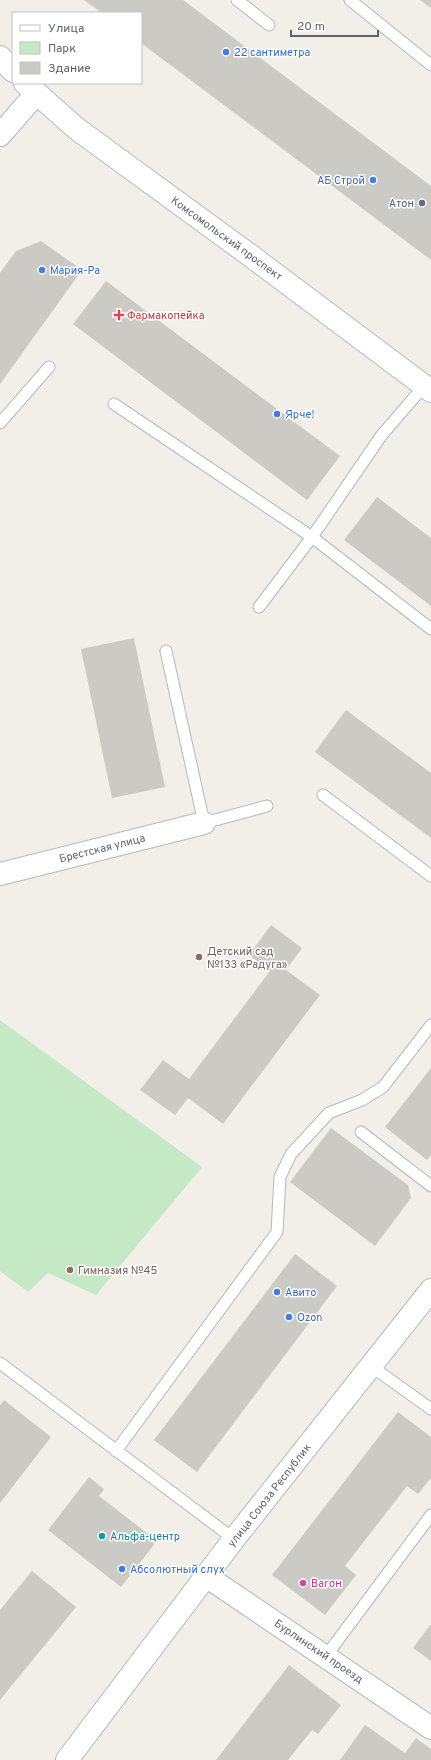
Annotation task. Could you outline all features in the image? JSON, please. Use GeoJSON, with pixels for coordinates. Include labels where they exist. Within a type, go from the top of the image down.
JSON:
{"type":"FeatureCollection","features":[{"type":"Feature","properties":{"kind":"street"},"geometry":{"type":"LineString","coordinates":[[0,57],[12,70]]}},
{"type":"Feature","properties":{"kind":"street"},"geometry":{"type":"LineString","coordinates":[[0,136],[31,89]]}},
{"type":"Feature","properties":{"kind":"street","name":"Комсомольский проспект"},"geometry":{"type":"LineString","coordinates":[[31,89],[78,129],[427,388]]}},
{"type":"Feature","properties":{"kind":"street","name":"Брестская улица"},"geometry":{"type":"LineString","coordinates":[[1,870],[204,823]]}},
{"type":"Feature","properties":{"kind":"street","name":"улица Союза Республик"},"geometry":{"type":"LineString","coordinates":[[67,1760],[234,1539],[431,1290]]}},
{"type":"Feature","properties":{"kind":"street","name":"Бурлинский проезд"},"geometry":{"type":"LineString","coordinates":[[206,1576],[431,1728]]}},
{"type":"Feature","properties":{"kind":"lane"},"geometry":{"type":"LineString","coordinates":[[237,0],[269,25]]}},
{"type":"Feature","properties":{"kind":"lane"},"geometry":{"type":"LineString","coordinates":[[350,0],[431,65]]}},
{"type":"Feature","properties":{"kind":"lane"},"geometry":{"type":"LineString","coordinates":[[0,424],[49,367]]}},
{"type":"Feature","properties":{"kind":"lane"},"geometry":{"type":"LineString","coordinates":[[259,607],[312,537],[381,436],[427,388]]}},
{"type":"Feature","properties":{"kind":"lane"},"geometry":{"type":"LineString","coordinates":[[114,404],[312,537],[431,630]]}},
{"type":"Feature","properties":{"kind":"lane"},"geometry":{"type":"LineString","coordinates":[[166,651],[204,823],[267,806]]}},
{"type":"Feature","properties":{"kind":"lane"},"geometry":{"type":"LineString","coordinates":[[323,795],[431,876]]}},
{"type":"Feature","properties":{"kind":"lane"},"geometry":{"type":"LineString","coordinates":[[116,1451],[277,1232],[280,1177],[291,1154],[329,1113],[362,1100],[383,1088],[431,1025]]}},
{"type":"Feature","properties":{"kind":"lane"},"geometry":{"type":"LineString","coordinates":[[361,1132],[431,1186]]}},
{"type":"Feature","properties":{"kind":"lane"},"geometry":{"type":"LineString","coordinates":[[0,1363],[234,1539]]}},
{"type":"Feature","properties":{"kind":"lane"},"geometry":{"type":"LineString","coordinates":[[371,1366],[431,1409]]}},
{"type":"Feature","properties":{"kind":"lane"},"geometry":{"type":"LineString","coordinates":[[326,1656],[431,1515]]}},
{"type":"Feature","properties":{"kind":"green space"},"geometry":{"type":"Polygon","coordinates":[[[0,1020],[202,1167],[96,1295],[48,1273],[28,1292],[0,1271],[0,1020]]]}},
{"type":"Feature","properties":{"kind":"building"},"geometry":{"type":"Polygon","coordinates":[[[84,0],[183,0],[431,186],[431,260],[142,44],[142,12],[101,12],[84,0]]]}},
{"type":"Feature","properties":{"kind":"building"},"geometry":{"type":"Polygon","coordinates":[[[420,0],[431,0],[431,8],[420,0]]]}},
{"type":"Feature","properties":{"kind":"building"},"geometry":{"type":"Polygon","coordinates":[[[41,241],[82,270],[0,384],[0,273],[16,251],[41,241]]]}},
{"type":"Feature","properties":{"kind":"building"},"geometry":{"type":"Polygon","coordinates":[[[106,281],[340,456],[307,500],[73,324],[106,281]]]}},
{"type":"Feature","properties":{"kind":"building"},"geometry":{"type":"Polygon","coordinates":[[[377,497],[431,538],[431,606],[344,540],[377,497]]]}},
{"type":"Feature","properties":{"kind":"building"},"geometry":{"type":"Polygon","coordinates":[[[134,638],[165,787],[112,798],[81,649],[134,638]]]}},
{"type":"Feature","properties":{"kind":"building"},"geometry":{"type":"Polygon","coordinates":[[[346,710],[431,773],[431,838],[315,752],[346,710]]]}},
{"type":"Feature","properties":{"kind":"building"},"geometry":{"type":"Polygon","coordinates":[[[271,925],[302,948],[286,970],[320,995],[223,1124],[188,1098],[175,1115],[140,1090],[163,1060],[189,1079],[270,971],[249,955],[271,925]]]}},
{"type":"Feature","properties":{"kind":"building"},"geometry":{"type":"Polygon","coordinates":[[[431,1068],[431,1155],[427,1160],[385,1127],[431,1068]]]}},
{"type":"Feature","properties":{"kind":"building"},"geometry":{"type":"Polygon","coordinates":[[[331,1128],[408,1185],[411,1198],[375,1246],[290,1182],[331,1128]]]}},
{"type":"Feature","properties":{"kind":"building"},"geometry":{"type":"Polygon","coordinates":[[[295,1254],[337,1286],[197,1472],[154,1440],[295,1254]]]}},
{"type":"Feature","properties":{"kind":"building"},"geometry":{"type":"Polygon","coordinates":[[[4,1400],[51,1437],[0,1503],[0,1405],[4,1400]]]}},
{"type":"Feature","properties":{"kind":"building"},"geometry":{"type":"Polygon","coordinates":[[[398,1412],[431,1437],[431,1478],[418,1494],[407,1486],[345,1566],[356,1575],[325,1615],[272,1575],[398,1412]]]}},
{"type":"Feature","properties":{"kind":"building","name":"Альфа-центр"},"geometry":{"type":"Polygon","coordinates":[[[89,1477],[104,1489],[99,1496],[157,1541],[121,1587],[48,1530],[89,1477]]]}},
{"type":"Feature","properties":{"kind":"building"},"geometry":{"type":"Polygon","coordinates":[[[32,1571],[76,1607],[0,1700],[0,1610],[32,1571]]]}},
{"type":"Feature","properties":{"kind":"building"},"geometry":{"type":"Polygon","coordinates":[[[431,1624],[431,1661],[413,1648],[431,1624]]]}},
{"type":"Feature","properties":{"kind":"building"},"geometry":{"type":"Polygon","coordinates":[[[289,1665],[341,1705],[318,1734],[312,1730],[288,1760],[216,1760],[289,1665]]]}},
{"type":"Feature","properties":{"kind":"building"},"geometry":{"type":"Polygon","coordinates":[[[365,1725],[405,1753],[416,1738],[431,1749],[431,1760],[340,1760],[365,1725]]]}},
{"type":"Feature","properties":{"kind":"place","name":"22 сантиметра"},"geometry":{"type":"Point","coordinates":[226,52]}},
{"type":"Feature","properties":{"kind":"place","name":"АБ Строй"},"geometry":{"type":"Point","coordinates":[373,180]}},
{"type":"Feature","properties":{"kind":"place","name":"Атон"},"geometry":{"type":"Point","coordinates":[422,203]}},
{"type":"Feature","properties":{"kind":"place","name":"Мария-Ра"},"geometry":{"type":"Point","coordinates":[42,270]}},
{"type":"Feature","properties":{"kind":"place","name":"Фармакопейка"},"geometry":{"type":"Point","coordinates":[119,315]}},
{"type":"Feature","properties":{"kind":"place","name":"Ярче!"},"geometry":{"type":"Point","coordinates":[277,414]}},
{"type":"Feature","properties":{"kind":"place","name":"Детский сад №133 «Радуга»"},"geometry":{"type":"Point","coordinates":[199,957]}},
{"type":"Feature","properties":{"kind":"place","name":"Гимназия №45"},"geometry":{"type":"Point","coordinates":[70,1270]}},
{"type":"Feature","properties":{"kind":"place","name":"Авито"},"geometry":{"type":"Point","coordinates":[277,1292]}},
{"type":"Feature","properties":{"kind":"place","name":"Ozon"},"geometry":{"type":"Point","coordinates":[289,1317]}},
{"type":"Feature","properties":{"kind":"place","name":"Альфа-центр"},"geometry":{"type":"Point","coordinates":[102,1536]}},
{"type":"Feature","properties":{"kind":"place","name":"Абсолютный слух"},"geometry":{"type":"Point","coordinates":[122,1569]}},
{"type":"Feature","properties":{"kind":"place","name":"Вагон"},"geometry":{"type":"Point","coordinates":[303,1583]}}]}
